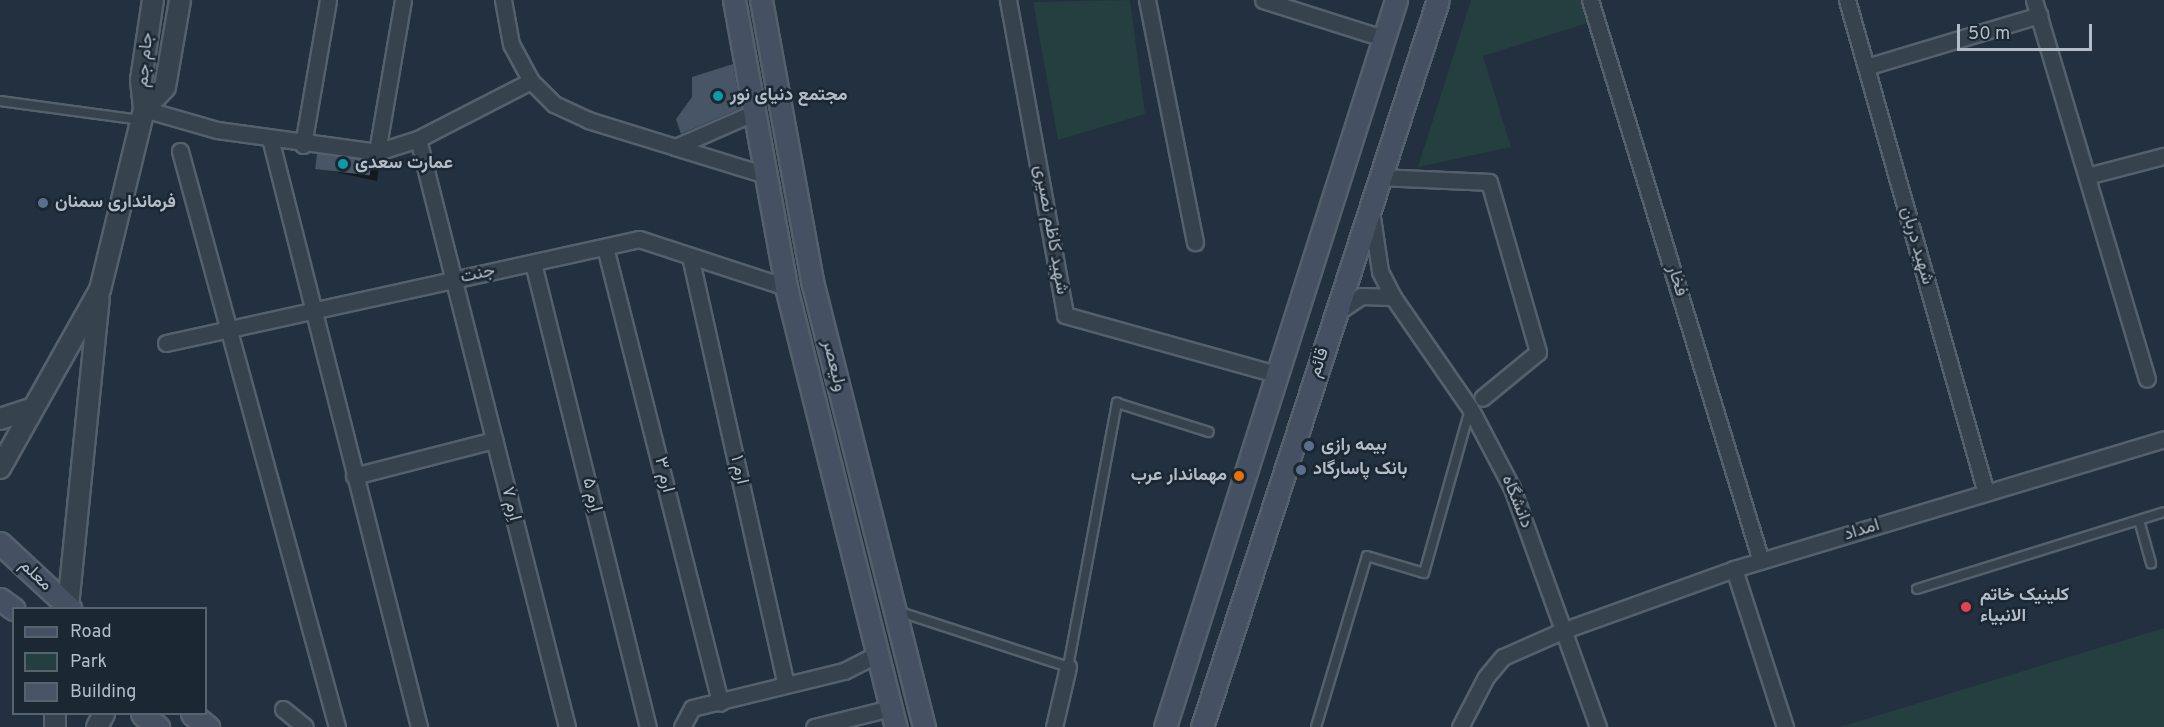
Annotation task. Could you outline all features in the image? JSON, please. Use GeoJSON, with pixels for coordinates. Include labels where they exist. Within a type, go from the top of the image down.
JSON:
{"type":"FeatureCollection","features":[{"type":"Feature","properties":{"kind":"main road","name":"ولیعصر"},"geometry":{"type":"LineString","coordinates":[[734,0],[763,174],[786,287],[894,718]]}},
{"type":"Feature","properties":{"kind":"main road","name":"ولیعصر"},"geometry":{"type":"LineString","coordinates":[[761,0],[789,169],[924,727]]}},
{"type":"Feature","properties":{"kind":"main road","name":"قائم"},"geometry":{"type":"LineString","coordinates":[[1165,727],[1395,0]]}},
{"type":"Feature","properties":{"kind":"main road","name":"قائم"},"geometry":{"type":"LineString","coordinates":[[1202,727],[1438,0]]}},
{"type":"Feature","properties":{"kind":"main road"},"geometry":{"type":"LineString","coordinates":[[753,113],[779,108]]}},
{"type":"Feature","properties":{"kind":"main road"},"geometry":{"type":"LineString","coordinates":[[763,174],[789,169]]}},
{"type":"Feature","properties":{"kind":"main road","name":"معلم"},"geometry":{"type":"LineString","coordinates":[[0,543],[68,607]]}},
{"type":"Feature","properties":{"kind":"main road"},"geometry":{"type":"LineString","coordinates":[[143,715],[158,727]]}},
{"type":"Feature","properties":{"kind":"main road"},"geometry":{"type":"LineString","coordinates":[[193,715],[207,727]]}},
{"type":"Feature","properties":{"kind":"street","name":"جام جم"},"geometry":{"type":"LineString","coordinates":[[143,115],[141,80],[153,0]]}},
{"type":"Feature","properties":{"kind":"street","name":"جام جم"},"geometry":{"type":"LineString","coordinates":[[143,115],[165,87],[180,0]]}},
{"type":"Feature","properties":{"kind":"street"},"geometry":{"type":"LineString","coordinates":[[303,145],[328,0]]}},
{"type":"Feature","properties":{"kind":"street"},"geometry":{"type":"LineString","coordinates":[[377,152],[403,0]]}},
{"type":"Feature","properties":{"kind":"street"},"geometry":{"type":"LineString","coordinates":[[503,0],[511,44],[531,81],[554,104],[588,120],[763,174]]}},
{"type":"Feature","properties":{"kind":"street","name":"شهید کاظم نصیری"},"geometry":{"type":"LineString","coordinates":[[1008,0],[1065,315],[1277,374]]}},
{"type":"Feature","properties":{"kind":"street"},"geometry":{"type":"LineString","coordinates":[[1147,0],[1196,242]]}},
{"type":"Feature","properties":{"kind":"street"},"geometry":{"type":"LineString","coordinates":[[1263,0],[1383,38]]}},
{"type":"Feature","properties":{"kind":"street","name":"فخار"},"geometry":{"type":"LineString","coordinates":[[1590,0],[1761,561]]}},
{"type":"Feature","properties":{"kind":"street","name":"شهید دربان"},"geometry":{"type":"LineString","coordinates":[[1847,0],[1986,493]]}},
{"type":"Feature","properties":{"kind":"street"},"geometry":{"type":"LineString","coordinates":[[1866,67],[2037,7],[2146,378]]}},
{"type":"Feature","properties":{"kind":"street"},"geometry":{"type":"LineString","coordinates":[[69,607],[100,290],[143,115],[303,145],[377,152],[418,139],[531,81]]}},
{"type":"Feature","properties":{"kind":"street"},"geometry":{"type":"LineString","coordinates":[[675,147],[753,113]]}},
{"type":"Feature","properties":{"kind":"street"},"geometry":{"type":"LineString","coordinates":[[270,138],[419,727]]}},
{"type":"Feature","properties":{"kind":"street","name":"اِرم ۷"},"geometry":{"type":"LineString","coordinates":[[418,139],[567,727]]}},
{"type":"Feature","properties":{"kind":"street"},"geometry":{"type":"LineString","coordinates":[[180,151],[337,727]]}},
{"type":"Feature","properties":{"kind":"street"},"geometry":{"type":"LineString","coordinates":[[2087,176],[2164,156]]}},
{"type":"Feature","properties":{"kind":"street"},"geometry":{"type":"LineString","coordinates":[[1380,177],[1489,182],[1538,352],[1476,403]]}},
{"type":"Feature","properties":{"kind":"street","name":"دانشگاه"},"geometry":{"type":"LineString","coordinates":[[1370,207],[1380,271],[1393,297],[1476,403],[1512,488],[1598,727]]}},
{"type":"Feature","properties":{"kind":"street","name":"جنت"},"geometry":{"type":"LineString","coordinates":[[166,343],[639,239],[786,287]]}},
{"type":"Feature","properties":{"kind":"street","name":"ارم ۳"},"geometry":{"type":"LineString","coordinates":[[605,247],[720,703]]}},
{"type":"Feature","properties":{"kind":"street","name":"ارم ۱"},"geometry":{"type":"LineString","coordinates":[[690,256],[786,684]]}},
{"type":"Feature","properties":{"kind":"street","name":"اِرم ۵"},"geometry":{"type":"LineString","coordinates":[[533,262],[648,727]]}},
{"type":"Feature","properties":{"kind":"street"},"geometry":{"type":"LineString","coordinates":[[0,468],[30,410],[100,290]]}},
{"type":"Feature","properties":{"kind":"street"},"geometry":{"type":"LineString","coordinates":[[1336,313],[1361,296],[1393,297]]}},
{"type":"Feature","properties":{"kind":"street"},"geometry":{"type":"LineString","coordinates":[[0,419],[30,410]]}},
{"type":"Feature","properties":{"kind":"street","name":"امداد"},"geometry":{"type":"LineString","coordinates":[[1460,727],[1486,677],[1503,657],[1562,631],[1734,569],[2164,439]]}},
{"type":"Feature","properties":{"kind":"street"},"geometry":{"type":"LineString","coordinates":[[354,476],[494,441]]}},
{"type":"Feature","properties":{"kind":"street"},"geometry":{"type":"LineString","coordinates":[[1734,569],[1785,727]]}},
{"type":"Feature","properties":{"kind":"street"},"geometry":{"type":"LineString","coordinates":[[682,727],[692,708],[844,671],[878,654]]}},
{"type":"Feature","properties":{"kind":"street"},"geometry":{"type":"LineString","coordinates":[[1054,727],[1068,667]]}},
{"type":"Feature","properties":{"kind":"street"},"geometry":{"type":"LineString","coordinates":[[283,709],[305,727]]}},
{"type":"Feature","properties":{"kind":"street"},"geometry":{"type":"LineString","coordinates":[[814,727],[894,718]]}},
{"type":"Feature","properties":{"kind":"lane"},"geometry":{"type":"LineString","coordinates":[[0,101],[143,115]]}},
{"type":"Feature","properties":{"kind":"lane"},"geometry":{"type":"LineString","coordinates":[[895,610],[1068,667],[1117,403],[1209,432]]}},
{"type":"Feature","properties":{"kind":"lane"},"geometry":{"type":"LineString","coordinates":[[1316,727],[1367,556],[1424,573],[1476,403]]}},
{"type":"Feature","properties":{"kind":"lane"},"geometry":{"type":"LineString","coordinates":[[1917,589],[2164,512]]}},
{"type":"Feature","properties":{"kind":"lane"},"geometry":{"type":"LineString","coordinates":[[2139,520],[2151,563]]}},
{"type":"Feature","properties":{"kind":"green space"},"geometry":{"type":"Polygon","coordinates":[[[1130,0],[1145,114],[1058,140],[1033,2],[1130,0]]]}},
{"type":"Feature","properties":{"kind":"green space"},"geometry":{"type":"Polygon","coordinates":[[[1471,0],[1587,0],[1594,21],[1483,56],[1511,147],[1418,167],[1471,0]]]}},
{"type":"Feature","properties":{"kind":"green space"},"geometry":{"type":"Polygon","coordinates":[[[2164,628],[2164,727],[1840,727],[2164,628]]]}},
{"type":"Feature","properties":{"kind":"building","name":"مجتمع دنیای نور"},"geometry":{"type":"Polygon","coordinates":[[[733,64],[741,108],[681,134],[676,119],[692,97],[692,77],[733,64]]]}},
{"type":"Feature","properties":{"kind":"building","name":"عمارت سعدی"},"geometry":{"type":"Polygon","coordinates":[[[317,154],[372,161],[370,176],[315,169],[317,154]]]}},
{"type":"Feature","properties":{"kind":"place","name":"مجتمع دنیای نور"},"geometry":{"type":"Point","coordinates":[718,96]}},
{"type":"Feature","properties":{"kind":"place","name":"عمارت سعدی"},"geometry":{"type":"Point","coordinates":[343,164]}},
{"type":"Feature","properties":{"kind":"place","name":"فرمانداری سمنان"},"geometry":{"type":"Point","coordinates":[43,203]}},
{"type":"Feature","properties":{"kind":"place","name":"بیمه رازی"},"geometry":{"type":"Point","coordinates":[1309,446]}},
{"type":"Feature","properties":{"kind":"place","name":"بانک پاسارگاد"},"geometry":{"type":"Point","coordinates":[1301,470]}},
{"type":"Feature","properties":{"kind":"place","name":"مهماندار عرب"},"geometry":{"type":"Point","coordinates":[1239,476]}},
{"type":"Feature","properties":{"kind":"place","name":"کلینیک خاتم الانبیاء"},"geometry":{"type":"Point","coordinates":[1966,607]}}]}
